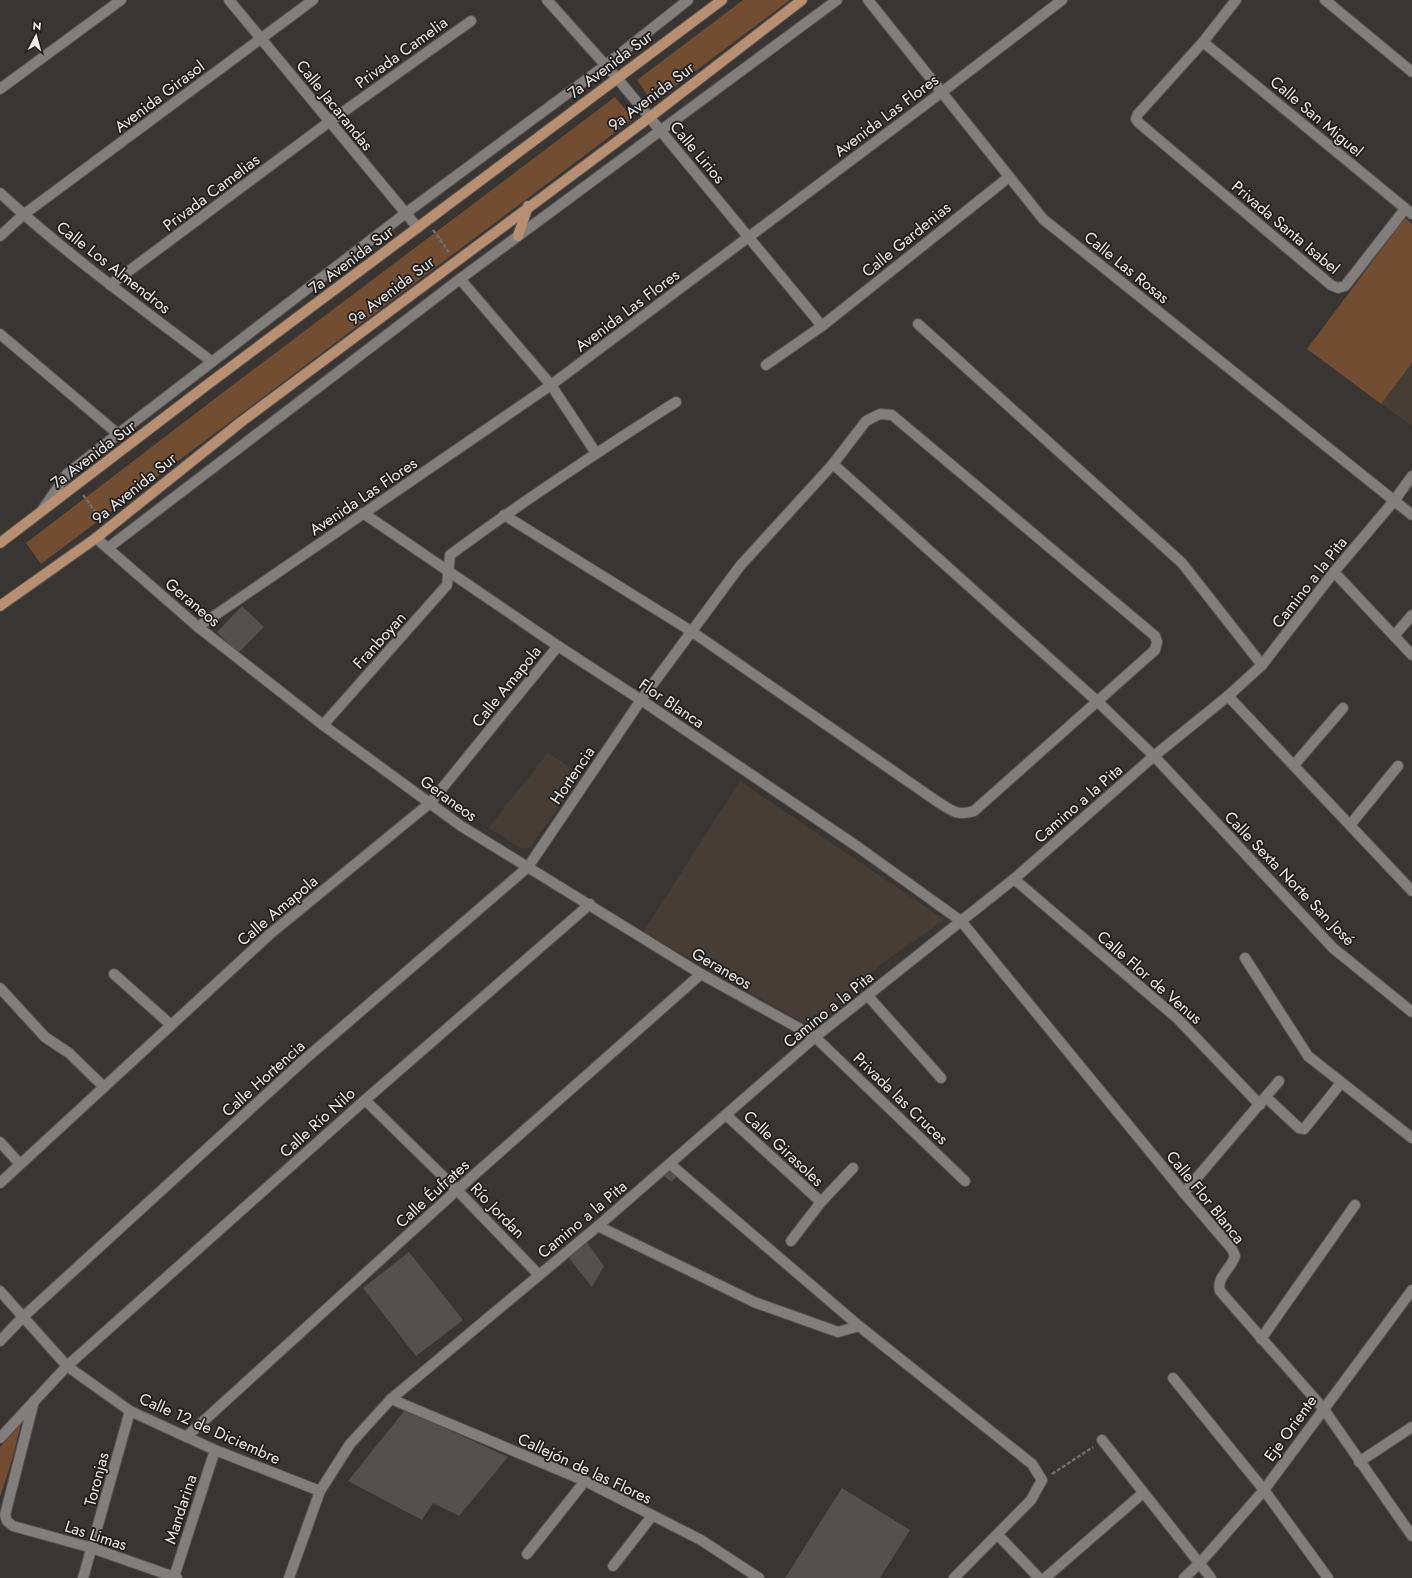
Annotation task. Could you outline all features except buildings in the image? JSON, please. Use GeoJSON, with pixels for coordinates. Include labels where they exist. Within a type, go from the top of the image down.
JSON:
{"type":"FeatureCollection","features":[{"type":"Feature","properties":{"kind":"main road","name":"7a Avenida Sur"},"geometry":{"type":"LineString","coordinates":[[0,543],[722,0]]}},
{"type":"Feature","properties":{"kind":"main road","name":"9a Avenida Sur"},"geometry":{"type":"LineString","coordinates":[[0,606],[96,538],[241,422],[528,206],[650,117],[802,0]]}},
{"type":"Feature","properties":{"kind":"main road"},"geometry":{"type":"LineString","coordinates":[[518,236],[528,206]]}},
{"type":"Feature","properties":{"kind":"street"},"geometry":{"type":"LineString","coordinates":[[0,89],[121,0]]}},
{"type":"Feature","properties":{"kind":"street","name":"Calle Jacarandas"},"geometry":{"type":"LineString","coordinates":[[229,0],[418,228]]}},
{"type":"Feature","properties":{"kind":"street","name":"Avenida Girasol"},"geometry":{"type":"LineString","coordinates":[[0,236],[23,215],[313,0]]}},
{"type":"Feature","properties":{"kind":"street","name":"Calle Lirios"},"geometry":{"type":"LineString","coordinates":[[547,0],[606,65],[661,130],[822,326]]}},
{"type":"Feature","properties":{"kind":"street"},"geometry":{"type":"LineString","coordinates":[[40,514],[67,474],[211,361],[406,213],[606,65],[688,0]]}},
{"type":"Feature","properties":{"kind":"street"},"geometry":{"type":"LineString","coordinates":[[108,548],[460,279],[837,0]]}},
{"type":"Feature","properties":{"kind":"street","name":"Calle Las Rosas"},"geometry":{"type":"LineString","coordinates":[[868,0],[1043,218],[1412,515]]}},
{"type":"Feature","properties":{"kind":"street","name":"Avenida Las Flores"},"geometry":{"type":"LineString","coordinates":[[198,627],[552,385],[1062,0]]}},
{"type":"Feature","properties":{"kind":"street"},"geometry":{"type":"LineString","coordinates":[[1203,42],[1236,0]]}},
{"type":"Feature","properties":{"kind":"street"},"geometry":{"type":"LineString","coordinates":[[1325,0],[1412,72]]}},
{"type":"Feature","properties":{"kind":"street","name":"Privada Camelia"},"geometry":{"type":"LineString","coordinates":[[329,122],[471,21]]}},
{"type":"Feature","properties":{"kind":"street","name":"Privada Santa Isabel"},"geometry":{"type":"LineString","coordinates":[[1203,42],[1138,114],[1136,119],[1331,285],[1338,288],[1345,286],[1408,211]]}},
{"type":"Feature","properties":{"kind":"street","name":"Calle San Miguel"},"geometry":{"type":"LineString","coordinates":[[1203,42],[1408,211]]}},
{"type":"Feature","properties":{"kind":"street","name":"Privada Camelias"},"geometry":{"type":"LineString","coordinates":[[110,285],[329,122]]}},
{"type":"Feature","properties":{"kind":"street","name":"Calle Gardenias"},"geometry":{"type":"LineString","coordinates":[[766,365],[822,326],[1009,177]]}},
{"type":"Feature","properties":{"kind":"street","name":"Calle Los Almendros"},"geometry":{"type":"LineString","coordinates":[[0,194],[23,215],[110,285],[211,361]]}},
{"type":"Feature","properties":{"kind":"street"},"geometry":{"type":"LineString","coordinates":[[460,279],[552,385],[596,453]]}},
{"type":"Feature","properties":{"kind":"street"},"geometry":{"type":"LineString","coordinates":[[918,324],[1182,563],[1262,665]]}},
{"type":"Feature","properties":{"kind":"street"},"geometry":{"type":"LineString","coordinates":[[0,334],[118,434]]}},
{"type":"Feature","properties":{"kind":"street","name":"Franboyan"},"geometry":{"type":"LineString","coordinates":[[323,725],[447,585],[450,555],[504,514],[676,402]]}},
{"type":"Feature","properties":{"kind":"street","name":"Hortencia"},"geometry":{"type":"LineString","coordinates":[[528,867],[641,700],[691,631],[740,566],[833,464],[866,421],[880,414],[892,415],[1155,636],[1157,642],[1155,650],[1098,702],[974,811],[963,815],[951,810],[691,631]]}},
{"type":"Feature","properties":{"kind":"street","name":"Calle Sexta Norte San José"},"geometry":{"type":"LineString","coordinates":[[833,464],[1098,702],[1154,756],[1333,948],[1412,1012]]}},
{"type":"Feature","properties":{"kind":"street","name":"Camino a la Pita"},"geometry":{"type":"LineString","coordinates":[[289,1578],[320,1491],[350,1444],[391,1399],[598,1226],[815,1037],[1014,879],[1154,756],[1228,696],[1262,665],[1334,572],[1394,501],[1412,476]]}},
{"type":"Feature","properties":{"kind":"street","name":"Flor Blanca"},"geometry":{"type":"LineString","coordinates":[[363,513],[858,847],[961,921]]}},
{"type":"Feature","properties":{"kind":"street"},"geometry":{"type":"LineString","coordinates":[[504,514],[691,631]]}},
{"type":"Feature","properties":{"kind":"street","name":"Geraneos"},"geometry":{"type":"LineString","coordinates":[[96,538],[198,627],[323,725],[461,826],[590,904],[701,974],[815,1037]]}},
{"type":"Feature","properties":{"kind":"street"},"geometry":{"type":"LineString","coordinates":[[1334,572],[1412,655]]}},
{"type":"Feature","properties":{"kind":"street"},"geometry":{"type":"LineString","coordinates":[[1394,636],[1412,615]]}},
{"type":"Feature","properties":{"kind":"street","name":"Calle Amapola"},"geometry":{"type":"LineString","coordinates":[[0,1183],[270,934],[430,803],[558,646]]}},
{"type":"Feature","properties":{"kind":"street"},"geometry":{"type":"LineString","coordinates":[[1228,696],[1411,888]]}},
{"type":"Feature","properties":{"kind":"street"},"geometry":{"type":"LineString","coordinates":[[1294,765],[1343,708]]}},
{"type":"Feature","properties":{"kind":"street"},"geometry":{"type":"LineString","coordinates":[[1350,825],[1398,766]]}},
{"type":"Feature","properties":{"kind":"street","name":"Calle Hortencia"},"geometry":{"type":"LineString","coordinates":[[0,1341],[23,1317],[304,1060],[528,867]]}},
{"type":"Feature","properties":{"kind":"street","name":"Calle Flor de Venus"},"geometry":{"type":"LineString","coordinates":[[1014,879],[1178,1019],[1262,1102],[1269,1100],[1300,1128],[1304,1129],[1341,1083]]}},
{"type":"Feature","properties":{"kind":"street","name":"Calle Río Nilo"},"geometry":{"type":"LineString","coordinates":[[0,1438],[67,1366],[365,1100],[590,904]]}},
{"type":"Feature","properties":{"kind":"street","name":"Calle Flor Blanca"},"geometry":{"type":"LineString","coordinates":[[961,921],[1184,1193],[1232,1249],[1235,1256],[1233,1264],[1220,1279],[1218,1284],[1220,1291],[1323,1408],[1359,1462],[1412,1536]]}},
{"type":"Feature","properties":{"kind":"street"},"geometry":{"type":"LineString","coordinates":[[1245,958],[1308,1056],[1412,1138]]}},
{"type":"Feature","properties":{"kind":"street"},"geometry":{"type":"LineString","coordinates":[[114,974],[171,1025]]}},
{"type":"Feature","properties":{"kind":"street","name":"Calle Éufrates"},"geometry":{"type":"LineString","coordinates":[[186,1437],[457,1190],[701,974]]}},
{"type":"Feature","properties":{"kind":"street"},"geometry":{"type":"LineString","coordinates":[[0,988],[45,1037],[69,1053],[104,1088]]}},
{"type":"Feature","properties":{"kind":"street"},"geometry":{"type":"LineString","coordinates":[[868,996],[941,1078]]}},
{"type":"Feature","properties":{"kind":"street","name":"Privada las Cruces"},"geometry":{"type":"LineString","coordinates":[[815,1037],[965,1181]]}},
{"type":"Feature","properties":{"kind":"street"},"geometry":{"type":"LineString","coordinates":[[1184,1193],[1279,1080]]}},
{"type":"Feature","properties":{"kind":"street","name":"Río Jordan"},"geometry":{"type":"LineString","coordinates":[[365,1100],[457,1190],[539,1275]]}},
{"type":"Feature","properties":{"kind":"street","name":"Calle Girasoles"},"geometry":{"type":"LineString","coordinates":[[726,1115],[821,1202]]}},
{"type":"Feature","properties":{"kind":"street"},"geometry":{"type":"LineString","coordinates":[[0,1142],[19,1164]]}},
{"type":"Feature","properties":{"kind":"street"},"geometry":{"type":"LineString","coordinates":[[670,1164],[859,1326],[1032,1464],[1042,1480],[1031,1500],[954,1578]]}},
{"type":"Feature","properties":{"kind":"street"},"geometry":{"type":"LineString","coordinates":[[791,1241],[821,1202],[853,1168]]}},
{"type":"Feature","properties":{"kind":"street"},"geometry":{"type":"LineString","coordinates":[[1261,1339],[1355,1205]]}},
{"type":"Feature","properties":{"kind":"street"},"geometry":{"type":"LineString","coordinates":[[598,1226],[754,1302],[838,1332],[859,1326]]}},
{"type":"Feature","properties":{"kind":"street","name":"Eje Oriente"},"geometry":{"type":"LineString","coordinates":[[1184,1578],[1200,1563],[1264,1490],[1323,1408],[1412,1290]]}},
{"type":"Feature","properties":{"kind":"street","name":"Calle 12 de Diciembre"},"geometry":{"type":"LineString","coordinates":[[0,1291],[67,1366],[130,1410],[215,1450],[320,1491]]}},
{"type":"Feature","properties":{"kind":"street"},"geometry":{"type":"LineString","coordinates":[[1174,1378],[1264,1490],[1328,1578]]}},
{"type":"Feature","properties":{"kind":"street","name":"Callejón de las Flores"},"geometry":{"type":"LineString","coordinates":[[391,1399],[585,1481],[701,1540],[759,1578]]}},
{"type":"Feature","properties":{"kind":"street","name":"Las Limas"},"geometry":{"type":"LineString","coordinates":[[34,1401],[5,1515],[7,1521],[13,1526],[92,1548],[176,1578]]}},
{"type":"Feature","properties":{"kind":"street","name":"Toronjas"},"geometry":{"type":"LineString","coordinates":[[83,1578],[130,1410]]}},
{"type":"Feature","properties":{"kind":"street"},"geometry":{"type":"LineString","coordinates":[[1359,1462],[1412,1427]]}},
{"type":"Feature","properties":{"kind":"street"},"geometry":{"type":"LineString","coordinates":[[1102,1440],[1211,1578]]}},
{"type":"Feature","properties":{"kind":"street","name":"Mandarina"},"geometry":{"type":"LineString","coordinates":[[176,1578],[215,1450]]}},
{"type":"Feature","properties":{"kind":"street"},"geometry":{"type":"LineString","coordinates":[[527,1554],[585,1481]]}},
{"type":"Feature","properties":{"kind":"street"},"geometry":{"type":"LineString","coordinates":[[1045,1578],[1143,1493]]}},
{"type":"Feature","properties":{"kind":"street"},"geometry":{"type":"LineString","coordinates":[[613,1566],[652,1516]]}},
{"type":"Feature","properties":{"kind":"street"},"geometry":{"type":"LineString","coordinates":[[998,1535],[1039,1578]]}},
{"type":"Feature","properties":{"kind":"path"},"geometry":{"type":"LineString","coordinates":[[427,221],[456,261]]}},
{"type":"Feature","properties":{"kind":"path"},"geometry":{"type":"LineString","coordinates":[[76,486],[108,528]]}},
{"type":"Feature","properties":{"kind":"path"},"geometry":{"type":"LineString","coordinates":[[1042,1480],[1102,1440]]}},
{"type":"Feature","properties":{"kind":"shaded area"},"geometry":{"type":"Polygon","coordinates":[[[743,0],[790,0],[653,103],[637,80],[743,0]]]}},
{"type":"Feature","properties":{"kind":"shaded area"},"geometry":{"type":"Polygon","coordinates":[[[615,97],[633,119],[41,564],[26,543],[615,97]]]}},
{"type":"Feature","properties":{"kind":"shaded area"},"geometry":{"type":"Polygon","coordinates":[[[1405,218],[1412,224],[1412,363],[1381,404],[1307,349],[1405,218]]]}},
{"type":"Feature","properties":{"kind":"shaded area"},"geometry":{"type":"Polygon","coordinates":[[[1412,363],[1412,426],[1381,404],[1412,363]]]}},
{"type":"Feature","properties":{"kind":"shaded area"},"geometry":{"type":"Polygon","coordinates":[[[548,753],[582,775],[530,847],[523,849],[488,828],[548,753]]]}},
{"type":"Feature","properties":{"kind":"shaded area"},"geometry":{"type":"Polygon","coordinates":[[[740,781],[945,920],[889,958],[809,1026],[643,932],[740,781]]]}},
{"type":"Feature","properties":{"kind":"shaded area"},"geometry":{"type":"Polygon","coordinates":[[[21,1424],[12,1460],[0,1497],[0,1447],[21,1424]]]}}]}
